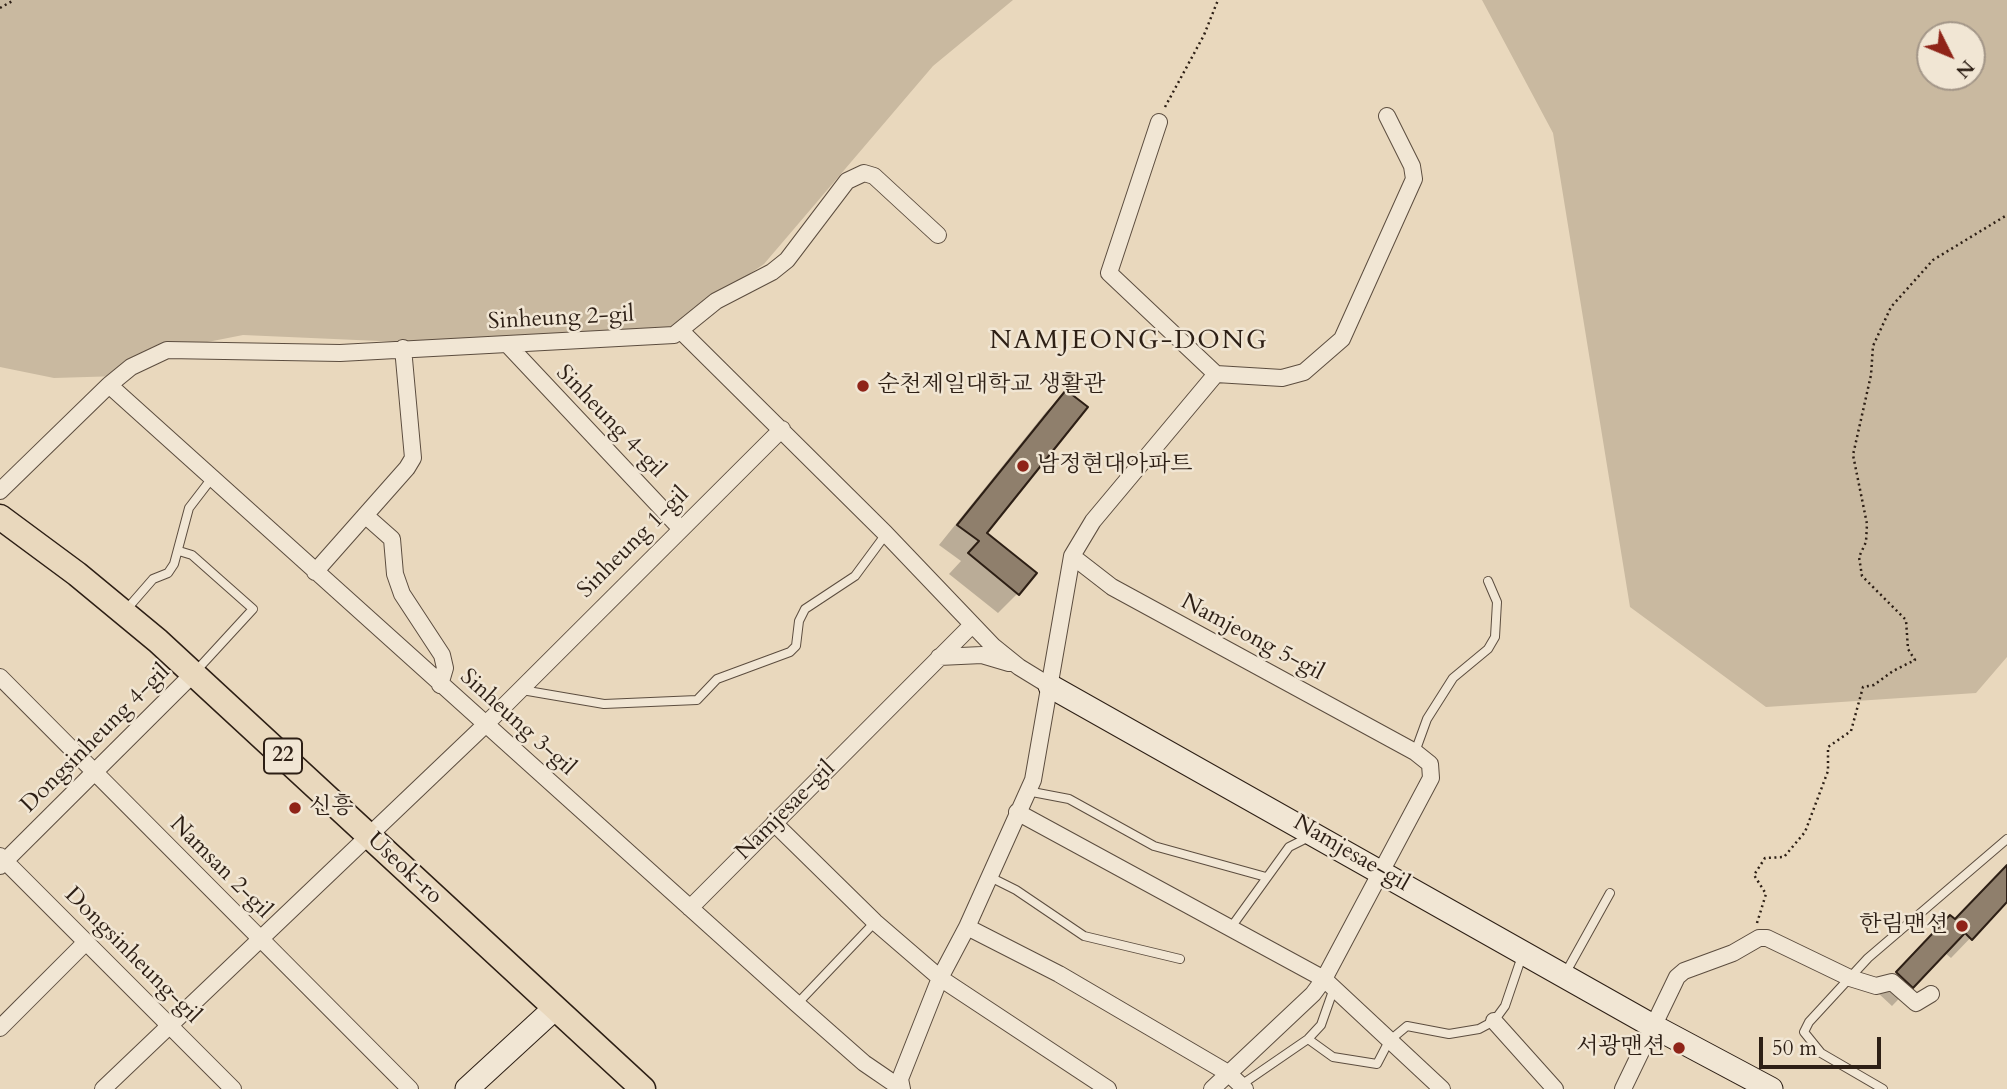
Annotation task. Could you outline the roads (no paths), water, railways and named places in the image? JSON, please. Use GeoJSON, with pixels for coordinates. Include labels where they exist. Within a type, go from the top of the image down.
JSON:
{"type":"FeatureCollection","features":[{"type":"Feature","properties":{"kind":"main road","name":"Useok-ro"},"geometry":{"type":"LineString","coordinates":[[0,517],[124,612],[194,673],[643,1089]]}},
{"type":"Feature","properties":{"kind":"street"},"geometry":{"type":"LineString","coordinates":[[1159,122],[1109,273],[1216,374],[1282,378],[1304,372],[1342,339],[1414,179],[1412,166],[1387,116]]}},
{"type":"Feature","properties":{"kind":"street","name":"Sinheung 2-gil"},"geometry":{"type":"LineString","coordinates":[[109,385],[131,367],[167,350],[340,353],[656,337],[681,331],[716,301],[772,272],[787,260],[847,181],[864,173],[874,176],[938,235]]}},
{"type":"Feature","properties":{"kind":"street"},"geometry":{"type":"LineString","coordinates":[[681,331],[886,534],[972,625],[1016,665],[1050,686]]}},
{"type":"Feature","properties":{"kind":"street","name":"Sinheung 4-gil"},"geometry":{"type":"LineString","coordinates":[[508,345],[518,360],[681,529]]}},
{"type":"Feature","properties":{"kind":"street"},"geometry":{"type":"LineString","coordinates":[[315,572],[366,516],[413,458],[403,348]]}},
{"type":"Feature","properties":{"kind":"street"},"geometry":{"type":"LineString","coordinates":[[902,1089],[900,1079],[940,978],[967,927],[1038,764],[1072,556],[1093,521],[1216,374]]}},
{"type":"Feature","properties":{"kind":"street"},"geometry":{"type":"LineString","coordinates":[[0,491],[109,385]]}},
{"type":"Feature","properties":{"kind":"street","name":"Sinheung 3-gil"},"geometry":{"type":"LineString","coordinates":[[109,385],[690,908]]}},
{"type":"Feature","properties":{"kind":"street","name":"Sinheung 1-gil"},"geometry":{"type":"LineString","coordinates":[[103,1089],[485,725],[782,429]]}},
{"type":"Feature","properties":{"kind":"street"},"geometry":{"type":"LineString","coordinates":[[366,516],[392,539],[395,574],[402,594],[432,635],[442,655],[445,668],[440,685]]}},
{"type":"Feature","properties":{"kind":"street","name":"Namjeong 5-gil"},"geometry":{"type":"LineString","coordinates":[[1072,556],[1112,587],[1415,752]]}},
{"type":"Feature","properties":{"kind":"street","name":"Namjesae-gil"},"geometry":{"type":"LineString","coordinates":[[690,908],[972,625]]}},
{"type":"Feature","properties":{"kind":"street"},"geometry":{"type":"LineString","coordinates":[[939,657],[982,655],[1016,665]]}},
{"type":"Feature","properties":{"kind":"street","name":"Dongsinheung 4-gil"},"geometry":{"type":"LineString","coordinates":[[2,861],[194,673]]}},
{"type":"Feature","properties":{"kind":"street","name":"Namsan 2-gil"},"geometry":{"type":"LineString","coordinates":[[0,677],[410,1089]]}},
{"type":"Feature","properties":{"kind":"street","name":"Namjesae-gil"},"geometry":{"type":"LineString","coordinates":[[1050,686],[1382,871],[1522,953],[1771,1089]]}},
{"type":"Feature","properties":{"kind":"street"},"geometry":{"type":"LineString","coordinates":[[1212,1089],[1313,994],[1329,983],[1382,871],[1431,778],[1430,764],[1415,752]]}},
{"type":"Feature","properties":{"kind":"street"},"geometry":{"type":"LineString","coordinates":[[1017,812],[1232,926],[1329,983],[1442,1089]]}},
{"type":"Feature","properties":{"kind":"street"},"geometry":{"type":"LineString","coordinates":[[774,823],[875,922],[940,978],[1108,1089]]}},
{"type":"Feature","properties":{"kind":"street","name":"Dongsinheung-gil"},"geometry":{"type":"LineString","coordinates":[[2,861],[233,1089]]}},
{"type":"Feature","properties":{"kind":"street"},"geometry":{"type":"LineString","coordinates":[[690,908],[863,1063],[902,1089]]}},
{"type":"Feature","properties":{"kind":"street"},"geometry":{"type":"LineString","coordinates":[[967,927],[1059,974],[1228,1073],[1243,1087]]}},
{"type":"Feature","properties":{"kind":"street"},"geometry":{"type":"LineString","coordinates":[[1623,1089],[1651,1025],[1684,971],[1733,953],[1759,938],[1767,938],[1850,978],[1876,986],[1892,982],[1916,1003],[1931,994]]}},
{"type":"Feature","properties":{"kind":"street"},"geometry":{"type":"LineString","coordinates":[[0,1028],[86,942]]}},
{"type":"Feature","properties":{"kind":"street"},"geometry":{"type":"LineString","coordinates":[[467,1089],[554,1009]]}},
{"type":"Feature","properties":{"kind":"street"},"geometry":{"type":"LineString","coordinates":[[1494,1021],[1555,1089]]}},
{"type":"Feature","properties":{"kind":"lane"},"geometry":{"type":"LineString","coordinates":[[124,612],[153,579],[168,573],[179,551],[189,508],[212,478]]}},
{"type":"Feature","properties":{"kind":"lane"},"geometry":{"type":"LineString","coordinates":[[519,690],[604,704],[697,701],[717,679],[790,652],[796,646],[805,609],[855,576],[886,534]]}},
{"type":"Feature","properties":{"kind":"lane"},"geometry":{"type":"LineString","coordinates":[[179,551],[192,555],[253,609],[194,673]]}},
{"type":"Feature","properties":{"kind":"lane"},"geometry":{"type":"LineString","coordinates":[[1415,752],[1427,719],[1453,678],[1488,649],[1495,637],[1497,602],[1488,582]]}},
{"type":"Feature","properties":{"kind":"lane"},"geometry":{"type":"LineString","coordinates":[[1027,791],[1069,799],[1154,846],[1266,877]]}},
{"type":"Feature","properties":{"kind":"lane"},"geometry":{"type":"LineString","coordinates":[[1232,926],[1289,847],[1315,834]]}},
{"type":"Feature","properties":{"kind":"lane"},"geometry":{"type":"LineString","coordinates":[[1883,1089],[1821,1053],[1804,1032],[1809,1022],[1868,958],[2007,839]]}},
{"type":"Feature","properties":{"kind":"lane"},"geometry":{"type":"LineString","coordinates":[[988,876],[1016,890],[1084,936],[1180,959]]}},
{"type":"Feature","properties":{"kind":"lane"},"geometry":{"type":"LineString","coordinates":[[1564,976],[1610,892]]}},
{"type":"Feature","properties":{"kind":"lane"},"geometry":{"type":"LineString","coordinates":[[797,1004],[875,922]]}},
{"type":"Feature","properties":{"kind":"lane"},"geometry":{"type":"LineString","coordinates":[[1308,1039],[1334,1057],[1377,1064],[1390,1041],[1407,1026],[1449,1034],[1479,1029],[1494,1021],[1506,1006],[1522,953]]}},
{"type":"Feature","properties":{"kind":"lane"},"geometry":{"type":"LineString","coordinates":[[1243,1087],[1308,1039],[1321,1025],[1329,983]]}},
{"type":"Feature","properties":{"kind":"place","name":"순천제일대학교 생활관"},"geometry":{"type":"Point","coordinates":[863,386]}},
{"type":"Feature","properties":{"kind":"place","name":"남정현대아파트"},"geometry":{"type":"Point","coordinates":[1023,466]}},
{"type":"Feature","properties":{"kind":"place","name":"신흥"},"geometry":{"type":"Point","coordinates":[295,808]}},
{"type":"Feature","properties":{"kind":"place","name":"한림맨션"},"geometry":{"type":"Point","coordinates":[1962,926]}},
{"type":"Feature","properties":{"kind":"place","name":"서광맨션"},"geometry":{"type":"Point","coordinates":[1679,1048]}},
{"type":"Feature","properties":{"kind":"district","name":"NAMJEONG-DONG"},"geometry":{"type":"Point","coordinates":[1129,342]}}]}
